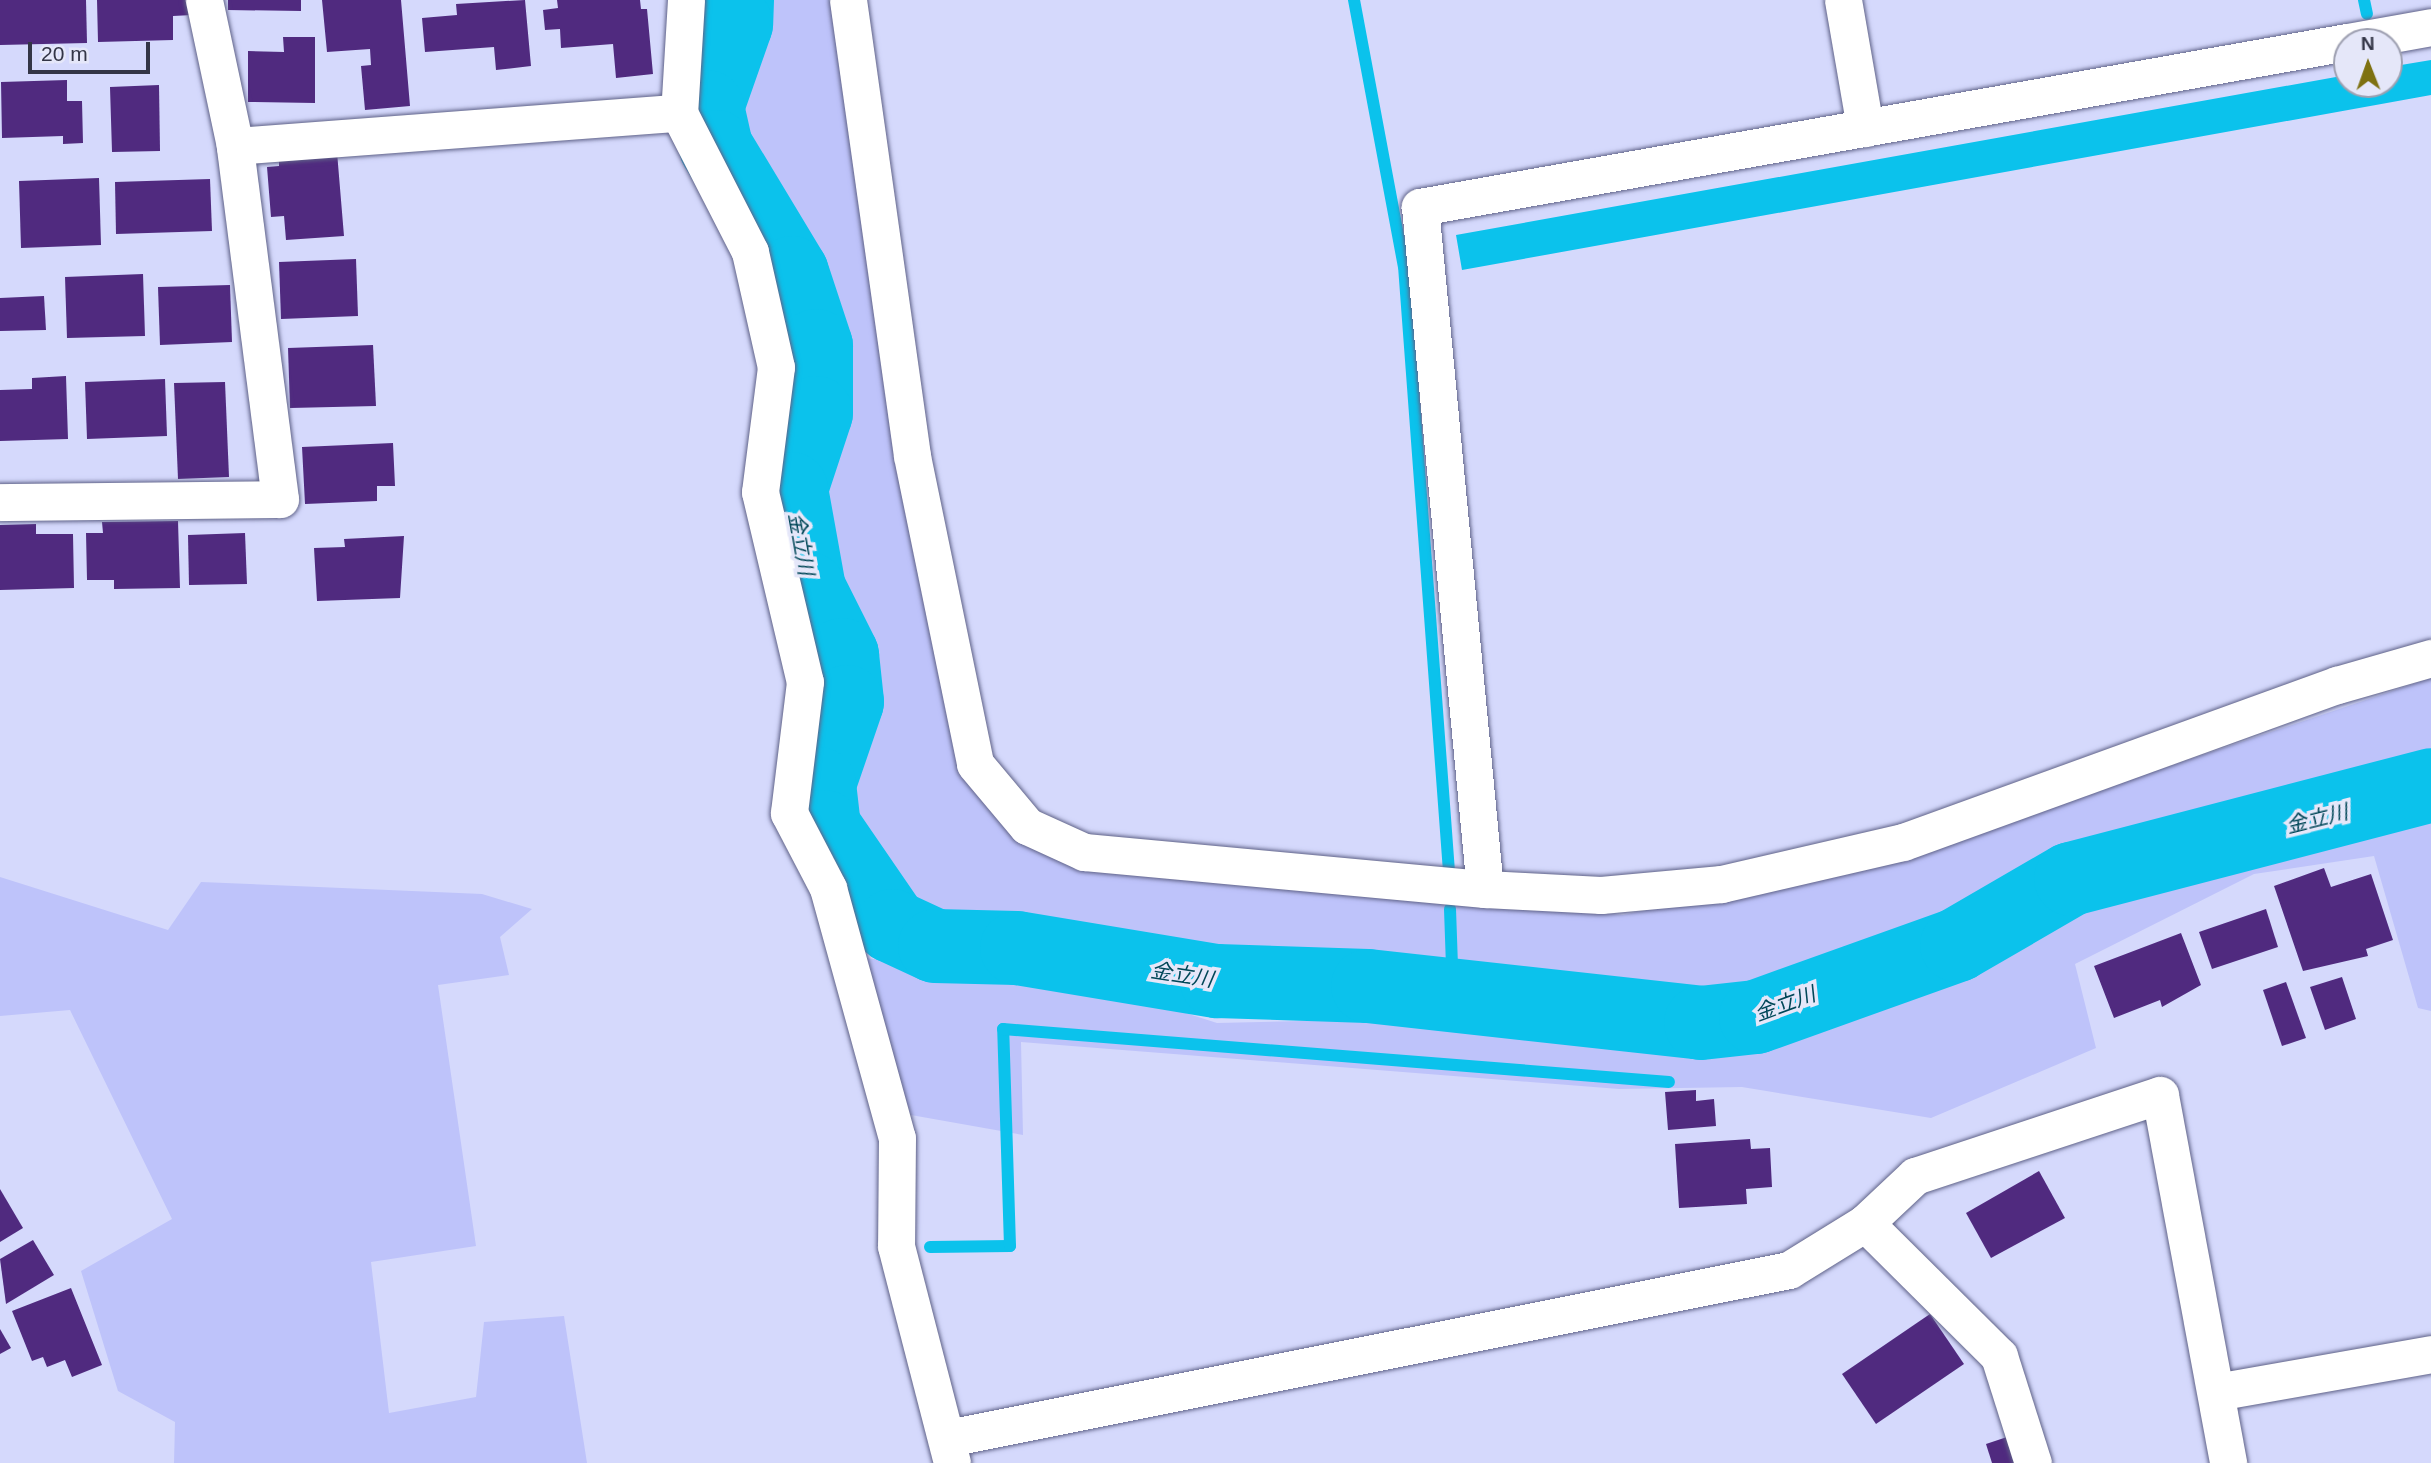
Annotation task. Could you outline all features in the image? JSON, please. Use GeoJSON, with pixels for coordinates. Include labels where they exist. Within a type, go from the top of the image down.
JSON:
{"type":"FeatureCollection","features":[{"type":"Feature","properties":{"kind":"street"},"geometry":{"type":"LineString","coordinates":[[0,502],[280,499],[235,146],[204,0]]}},
{"type":"Feature","properties":{"kind":"street"},"geometry":{"type":"LineString","coordinates":[[687,0],[679,113],[750,252],[776,367],[760,492],[805,682],[789,813],[828,888],[897,1138],[896,1246],[948,1456],[1789,1270],[1866,1223],[1915,1176],[2160,1095],[2228,1463]]}},
{"type":"Feature","properties":{"kind":"street"},"geometry":{"type":"LineString","coordinates":[[848,0],[912,456],[975,764],[1027,826],[1084,852],[1485,889],[1601,895],[1721,884],[1903,842],[2337,685],[2431,658]]}},
{"type":"Feature","properties":{"kind":"street"},"geometry":{"type":"LineString","coordinates":[[1843,0],[1865,128]]}},
{"type":"Feature","properties":{"kind":"street"},"geometry":{"type":"LineString","coordinates":[[2403,32],[2431,27]]}},
{"type":"Feature","properties":{"kind":"street"},"geometry":{"type":"LineString","coordinates":[[1485,889],[1420,207],[2333,45]]}},
{"type":"Feature","properties":{"kind":"street"},"geometry":{"type":"LineString","coordinates":[[235,146],[679,113]]}},
{"type":"Feature","properties":{"kind":"street"},"geometry":{"type":"LineString","coordinates":[[1866,1223],[1999,1356],[2033,1463]]}},
{"type":"Feature","properties":{"kind":"street"},"geometry":{"type":"LineString","coordinates":[[2216,1392],[2431,1354]]}},
{"type":"Feature","properties":{"kind":"shaded area"},"geometry":{"type":"Polygon","coordinates":[[[751,0],[838,0],[960,769],[1073,866],[1623,915],[1918,851],[2431,678],[2431,751],[2048,868],[1940,939],[1832,965],[1730,1008],[915,920],[834,797],[868,675],[824,578],[810,493],[833,423],[827,307],[727,106],[751,0]]]}},
{"type":"Feature","properties":{"kind":"shaded area"},"geometry":{"type":"Polygon","coordinates":[[[2431,60],[2431,95],[1462,270],[1456,235],[2333,78],[2333,98],[2403,98],[2403,65],[2431,60]]]}},
{"type":"Feature","properties":{"kind":"shaded area"},"geometry":{"type":"Polygon","coordinates":[[[2431,800],[2431,1011],[2418,1008],[2374,856],[2254,874],[2075,964],[2096,1048],[1931,1118],[1742,1087],[1619,1089],[1021,1042],[1023,1135],[911,1115],[860,958],[1048,969],[1217,1023],[1385,1019],[1741,1043],[1965,966],[2090,891],[2241,860],[2431,800]]]}},
{"type":"Feature","properties":{"kind":"shaded area"},"geometry":{"type":"Polygon","coordinates":[[[0,877],[168,930],[201,882],[482,894],[532,909],[500,937],[509,975],[438,985],[476,1246],[371,1262],[389,1413],[476,1397],[484,1322],[564,1316],[587,1463],[174,1463],[175,1422],[118,1391],[81,1271],[172,1219],[70,1010],[0,1016],[0,877]]]}},
{"type":"Feature","properties":{"kind":"building"},"geometry":{"type":"Polygon","coordinates":[[[0,0],[86,0],[87,43],[0,45],[0,0]]]}},
{"type":"Feature","properties":{"kind":"building"},"geometry":{"type":"Polygon","coordinates":[[[97,0],[191,0],[192,15],[173,16],[173,40],[98,42],[97,0]]]}},
{"type":"Feature","properties":{"kind":"building"},"geometry":{"type":"Polygon","coordinates":[[[228,0],[301,0],[301,11],[228,10],[228,0]]]}},
{"type":"Feature","properties":{"kind":"building"},"geometry":{"type":"Polygon","coordinates":[[[322,0],[401,0],[410,106],[365,110],[361,66],[371,65],[370,49],[327,52],[322,0]]]}},
{"type":"Feature","properties":{"kind":"building"},"geometry":{"type":"Polygon","coordinates":[[[525,0],[531,66],[496,70],[494,47],[425,52],[422,18],[457,15],[456,4],[525,0]]]}},
{"type":"Feature","properties":{"kind":"building"},"geometry":{"type":"Polygon","coordinates":[[[557,0],[640,0],[641,9],[647,9],[653,74],[616,78],[613,44],[561,48],[560,29],[545,30],[543,10],[558,8],[557,0]]]}},
{"type":"Feature","properties":{"kind":"building"},"geometry":{"type":"Polygon","coordinates":[[[283,37],[315,37],[315,103],[248,102],[248,51],[284,52],[283,37]]]}},
{"type":"Feature","properties":{"kind":"building"},"geometry":{"type":"Polygon","coordinates":[[[67,80],[67,101],[82,101],[83,143],[63,144],[63,136],[2,138],[1,82],[67,80]]]}},
{"type":"Feature","properties":{"kind":"building"},"geometry":{"type":"Polygon","coordinates":[[[159,85],[160,151],[112,152],[110,87],[159,85]]]}},
{"type":"Feature","properties":{"kind":"building"},"geometry":{"type":"Polygon","coordinates":[[[337,152],[344,236],[286,240],[284,216],[271,217],[267,167],[279,166],[279,158],[337,152]]]}},
{"type":"Feature","properties":{"kind":"building"},"geometry":{"type":"Polygon","coordinates":[[[99,178],[101,245],[21,248],[19,181],[99,178]]]}},
{"type":"Feature","properties":{"kind":"building"},"geometry":{"type":"Polygon","coordinates":[[[210,179],[212,231],[116,234],[115,182],[210,179]]]}},
{"type":"Feature","properties":{"kind":"building"},"geometry":{"type":"Polygon","coordinates":[[[356,259],[358,316],[281,319],[279,262],[356,259]]]}},
{"type":"Feature","properties":{"kind":"building"},"geometry":{"type":"Polygon","coordinates":[[[143,274],[145,336],[67,338],[65,277],[143,274]]]}},
{"type":"Feature","properties":{"kind":"building"},"geometry":{"type":"Polygon","coordinates":[[[230,285],[232,342],[160,345],[158,287],[230,285]]]}},
{"type":"Feature","properties":{"kind":"building"},"geometry":{"type":"Polygon","coordinates":[[[44,296],[46,330],[0,331],[0,298],[44,296]]]}},
{"type":"Feature","properties":{"kind":"building"},"geometry":{"type":"Polygon","coordinates":[[[373,345],[376,406],[290,408],[288,348],[373,345]]]}},
{"type":"Feature","properties":{"kind":"building"},"geometry":{"type":"Polygon","coordinates":[[[66,376],[68,439],[0,441],[0,390],[32,389],[32,378],[66,376]]]}},
{"type":"Feature","properties":{"kind":"building"},"geometry":{"type":"Polygon","coordinates":[[[165,379],[167,436],[87,439],[85,382],[165,379]]]}},
{"type":"Feature","properties":{"kind":"building"},"geometry":{"type":"Polygon","coordinates":[[[225,382],[229,477],[178,479],[174,383],[225,382]]]}},
{"type":"Feature","properties":{"kind":"building"},"geometry":{"type":"Polygon","coordinates":[[[393,443],[395,486],[377,486],[377,501],[305,504],[302,447],[393,443]]]}},
{"type":"Feature","properties":{"kind":"building"},"geometry":{"type":"Polygon","coordinates":[[[178,521],[180,588],[114,589],[114,580],[87,580],[86,533],[103,533],[102,522],[178,521]]]}},
{"type":"Feature","properties":{"kind":"building"},"geometry":{"type":"Polygon","coordinates":[[[36,524],[36,534],[73,534],[74,588],[0,590],[0,525],[36,524]]]}},
{"type":"Feature","properties":{"kind":"building"},"geometry":{"type":"Polygon","coordinates":[[[245,533],[247,584],[189,585],[188,535],[245,533]]]}},
{"type":"Feature","properties":{"kind":"building"},"geometry":{"type":"Polygon","coordinates":[[[404,536],[400,598],[317,601],[314,548],[345,547],[344,539],[404,536]]]}},
{"type":"Feature","properties":{"kind":"building"},"geometry":{"type":"Polygon","coordinates":[[[2324,868],[2331,887],[2371,874],[2393,940],[2366,949],[2368,956],[2303,971],[2274,886],[2324,868]]]}},
{"type":"Feature","properties":{"kind":"building"},"geometry":{"type":"Polygon","coordinates":[[[2266,909],[2278,947],[2212,969],[2199,932],[2266,909]]]}},
{"type":"Feature","properties":{"kind":"building"},"geometry":{"type":"Polygon","coordinates":[[[2181,933],[2201,985],[2162,1007],[2160,1000],[2114,1018],[2094,966],[2181,933]]]}},
{"type":"Feature","properties":{"kind":"building"},"geometry":{"type":"Polygon","coordinates":[[[2342,977],[2356,1019],[2325,1030],[2310,987],[2342,977]]]}},
{"type":"Feature","properties":{"kind":"building"},"geometry":{"type":"Polygon","coordinates":[[[2286,982],[2306,1038],[2282,1046],[2263,990],[2286,982]]]}},
{"type":"Feature","properties":{"kind":"building"},"geometry":{"type":"Polygon","coordinates":[[[1696,1090],[1696,1101],[1714,1099],[1716,1126],[1668,1130],[1665,1092],[1696,1090]]]}},
{"type":"Feature","properties":{"kind":"building"},"geometry":{"type":"Polygon","coordinates":[[[1750,1139],[1751,1149],[1770,1148],[1772,1187],[1746,1189],[1747,1204],[1679,1208],[1675,1144],[1750,1139]]]}},
{"type":"Feature","properties":{"kind":"building"},"geometry":{"type":"Polygon","coordinates":[[[2039,1171],[2065,1218],[1991,1258],[1966,1213],[2039,1171]]]}},
{"type":"Feature","properties":{"kind":"building"},"geometry":{"type":"Polygon","coordinates":[[[0,1189],[23,1228],[0,1242],[0,1189]]]}},
{"type":"Feature","properties":{"kind":"building"},"geometry":{"type":"Polygon","coordinates":[[[33,1240],[54,1275],[6,1304],[0,1259],[33,1240]]]}},
{"type":"Feature","properties":{"kind":"building"},"geometry":{"type":"Polygon","coordinates":[[[71,1288],[102,1365],[72,1377],[65,1360],[47,1367],[43,1357],[32,1361],[12,1311],[71,1288]]]}},
{"type":"Feature","properties":{"kind":"building"},"geometry":{"type":"Polygon","coordinates":[[[1930,1314],[1964,1364],[1876,1424],[1842,1374],[1930,1314]]]}},
{"type":"Feature","properties":{"kind":"building"},"geometry":{"type":"Polygon","coordinates":[[[0,1329],[11,1348],[0,1354],[0,1329]]]}},
{"type":"Feature","properties":{"kind":"building"},"geometry":{"type":"Polygon","coordinates":[[[2013,1435],[2021,1463],[1992,1463],[1986,1444],[2013,1435]]]}},
{"type":"Feature","properties":{"kind":"waterway","name":"金立川"},"geometry":{"type":"LineString","coordinates":[[737,0],[736,24],[707,107],[716,147],[792,273],[816,346],[816,413],[791,489],[809,589],[842,655],[847,702],[819,784],[824,827],[892,926],[935,946],[1017,948],[1217,981],[1368,986],[1701,1023],[1756,1017],[1957,945],[2071,879],[2431,785]]}},
{"type":"Feature","properties":{"kind":"waterway"},"geometry":{"type":"LineString","coordinates":[[1354,0],[1404,266],[1449,871]]}},
{"type":"Feature","properties":{"kind":"waterway"},"geometry":{"type":"LineString","coordinates":[[2364,0],[2367,14]]}},
{"type":"Feature","properties":{"kind":"waterway"},"geometry":{"type":"LineString","coordinates":[[1450,909],[1453,995]]}},
{"type":"Feature","properties":{"kind":"waterway"},"geometry":{"type":"LineString","coordinates":[[930,1247],[1010,1246],[1003,1029],[1669,1082]]}}]}
